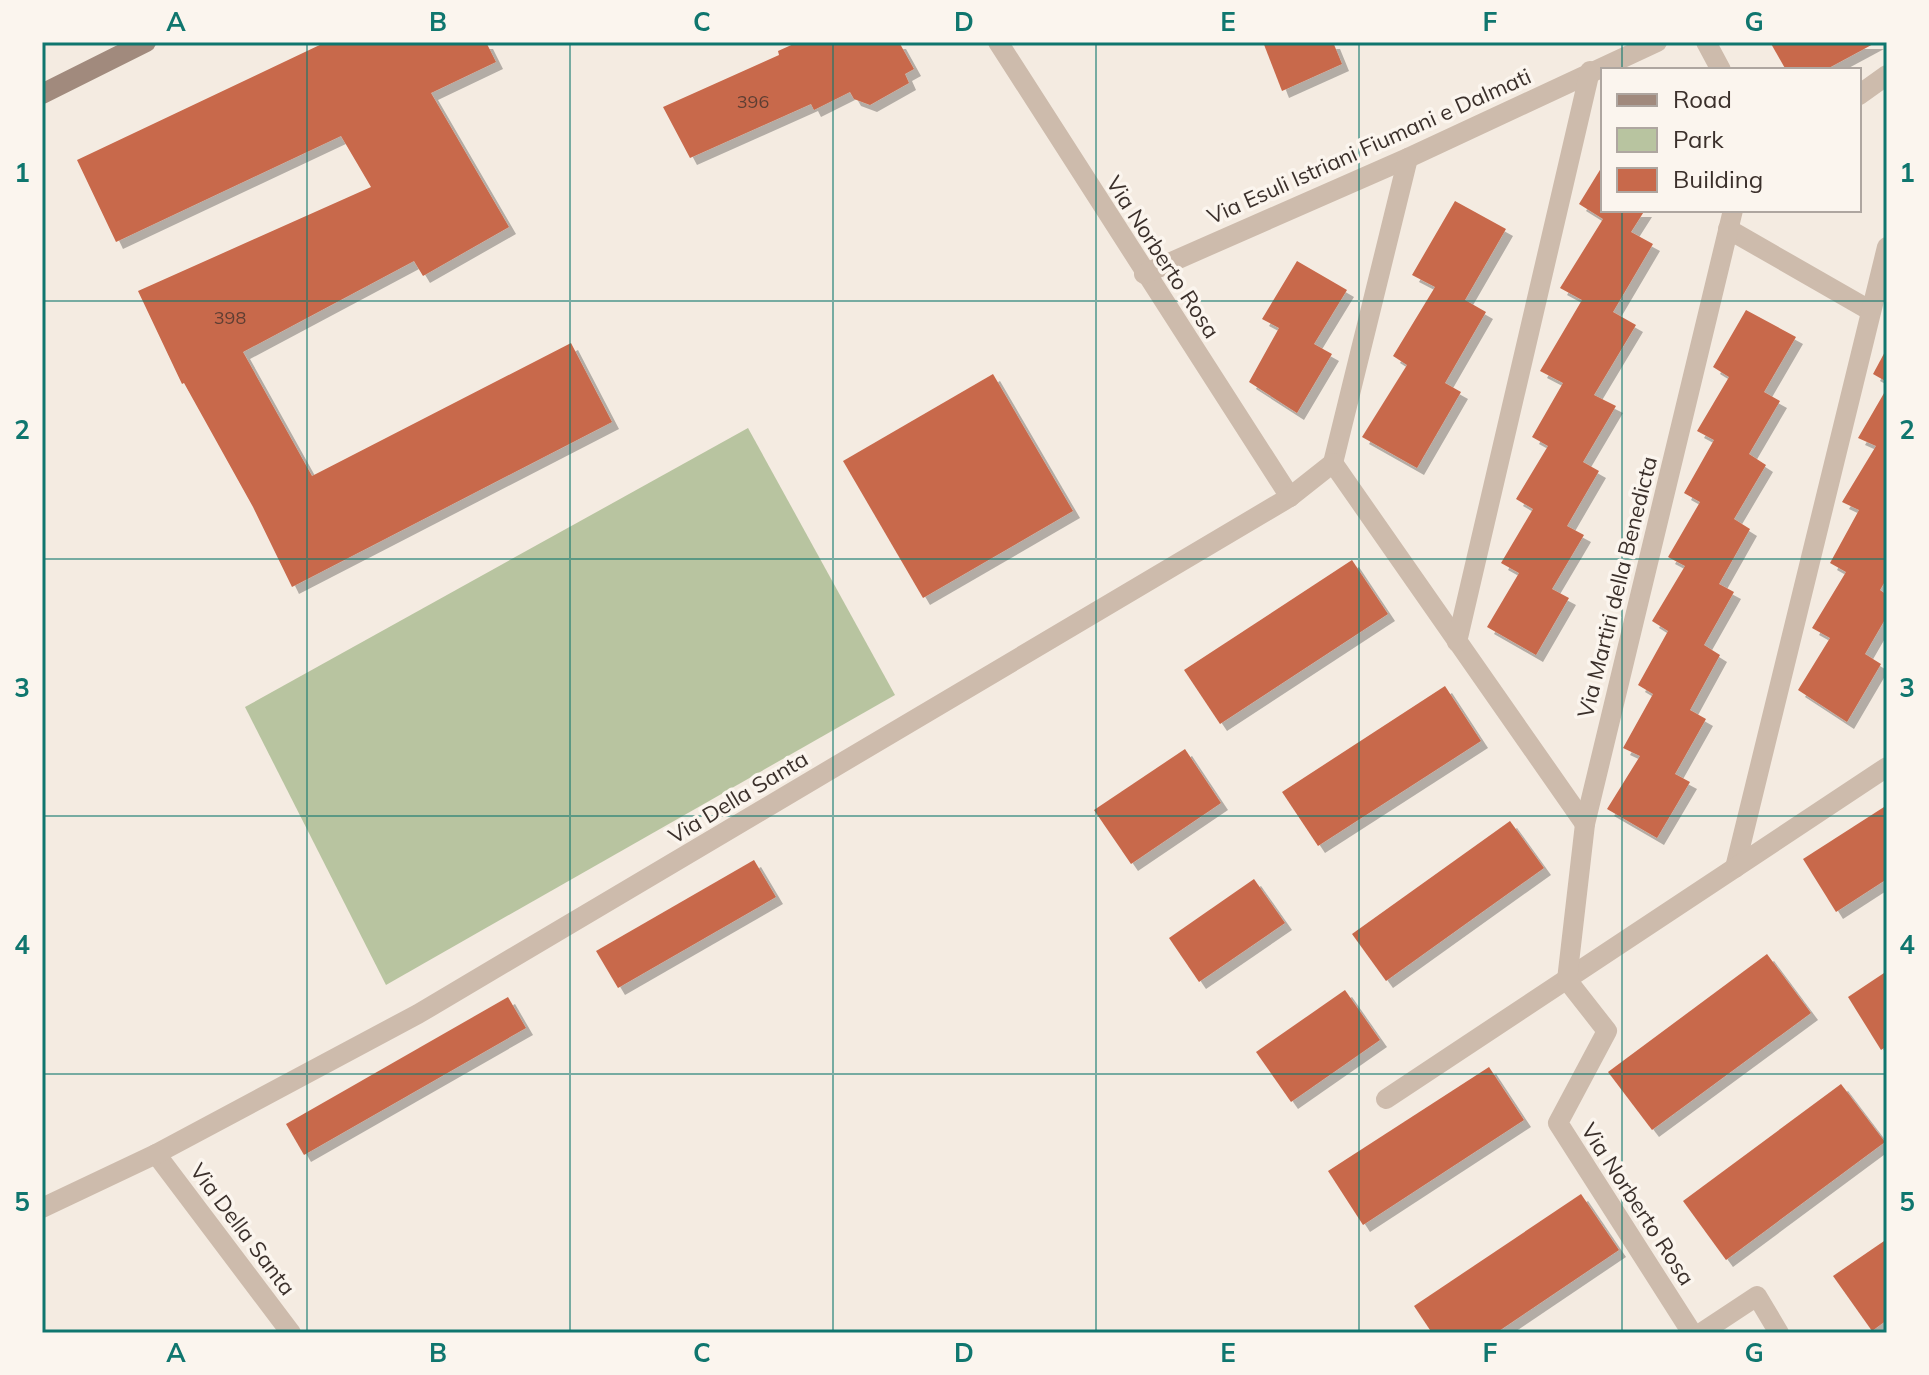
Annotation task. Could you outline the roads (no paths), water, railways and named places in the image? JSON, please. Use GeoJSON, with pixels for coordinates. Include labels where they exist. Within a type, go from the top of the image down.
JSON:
{"type":"FeatureCollection","features":[{"type":"Feature","properties":{"kind":"street"},"geometry":{"type":"LineString","coordinates":[[42,94],[146,42]]}},
{"type":"Feature","properties":{"kind":"street","name":"Via Norberto Rosa"},"geometry":{"type":"LineString","coordinates":[[998,42],[1144,274],[1290,497]]}},
{"type":"Feature","properties":{"kind":"street","name":"Via Esuli Istriani Fiumani e Dalmati"},"geometry":{"type":"LineString","coordinates":[[1144,274],[1408,158],[1657,42]]}},
{"type":"Feature","properties":{"kind":"street"},"geometry":{"type":"LineString","coordinates":[[1706,42],[1720,68]]}},
{"type":"Feature","properties":{"kind":"street"},"geometry":{"type":"LineString","coordinates":[[1457,642],[1590,71]]}},
{"type":"Feature","properties":{"kind":"street"},"geometry":{"type":"LineString","coordinates":[[1861,94],[1887,75]]}},
{"type":"Feature","properties":{"kind":"street"},"geometry":{"type":"LineString","coordinates":[[1408,158],[1333,463],[1585,824]]}},
{"type":"Feature","properties":{"kind":"street"},"geometry":{"type":"LineString","coordinates":[[1731,220],[1871,311]]}},
{"type":"Feature","properties":{"kind":"street","name":"Via Martiri della Benedicta"},"geometry":{"type":"LineString","coordinates":[[1567,980],[1585,824],[1731,220]]}},
{"type":"Feature","properties":{"kind":"street"},"geometry":{"type":"LineString","coordinates":[[1735,868],[1887,247]]}},
{"type":"Feature","properties":{"kind":"street","name":"Via Della Santa"},"geometry":{"type":"LineString","coordinates":[[42,1208],[156,1154],[418,1014],[1290,497],[1333,463]]}},
{"type":"Feature","properties":{"kind":"street"},"geometry":{"type":"LineString","coordinates":[[1386,1099],[1887,767]]}},
{"type":"Feature","properties":{"kind":"street","name":"Via Norberto Rosa"},"geometry":{"type":"LineString","coordinates":[[1567,980],[1607,1031],[1558,1123],[1692,1333]]}},
{"type":"Feature","properties":{"kind":"street","name":"Via Della Santa"},"geometry":{"type":"LineString","coordinates":[[156,1154],[291,1333]]}},
{"type":"Feature","properties":{"kind":"street"},"geometry":{"type":"LineString","coordinates":[[1701,1333],[1757,1296],[1779,1333]]}}]}
